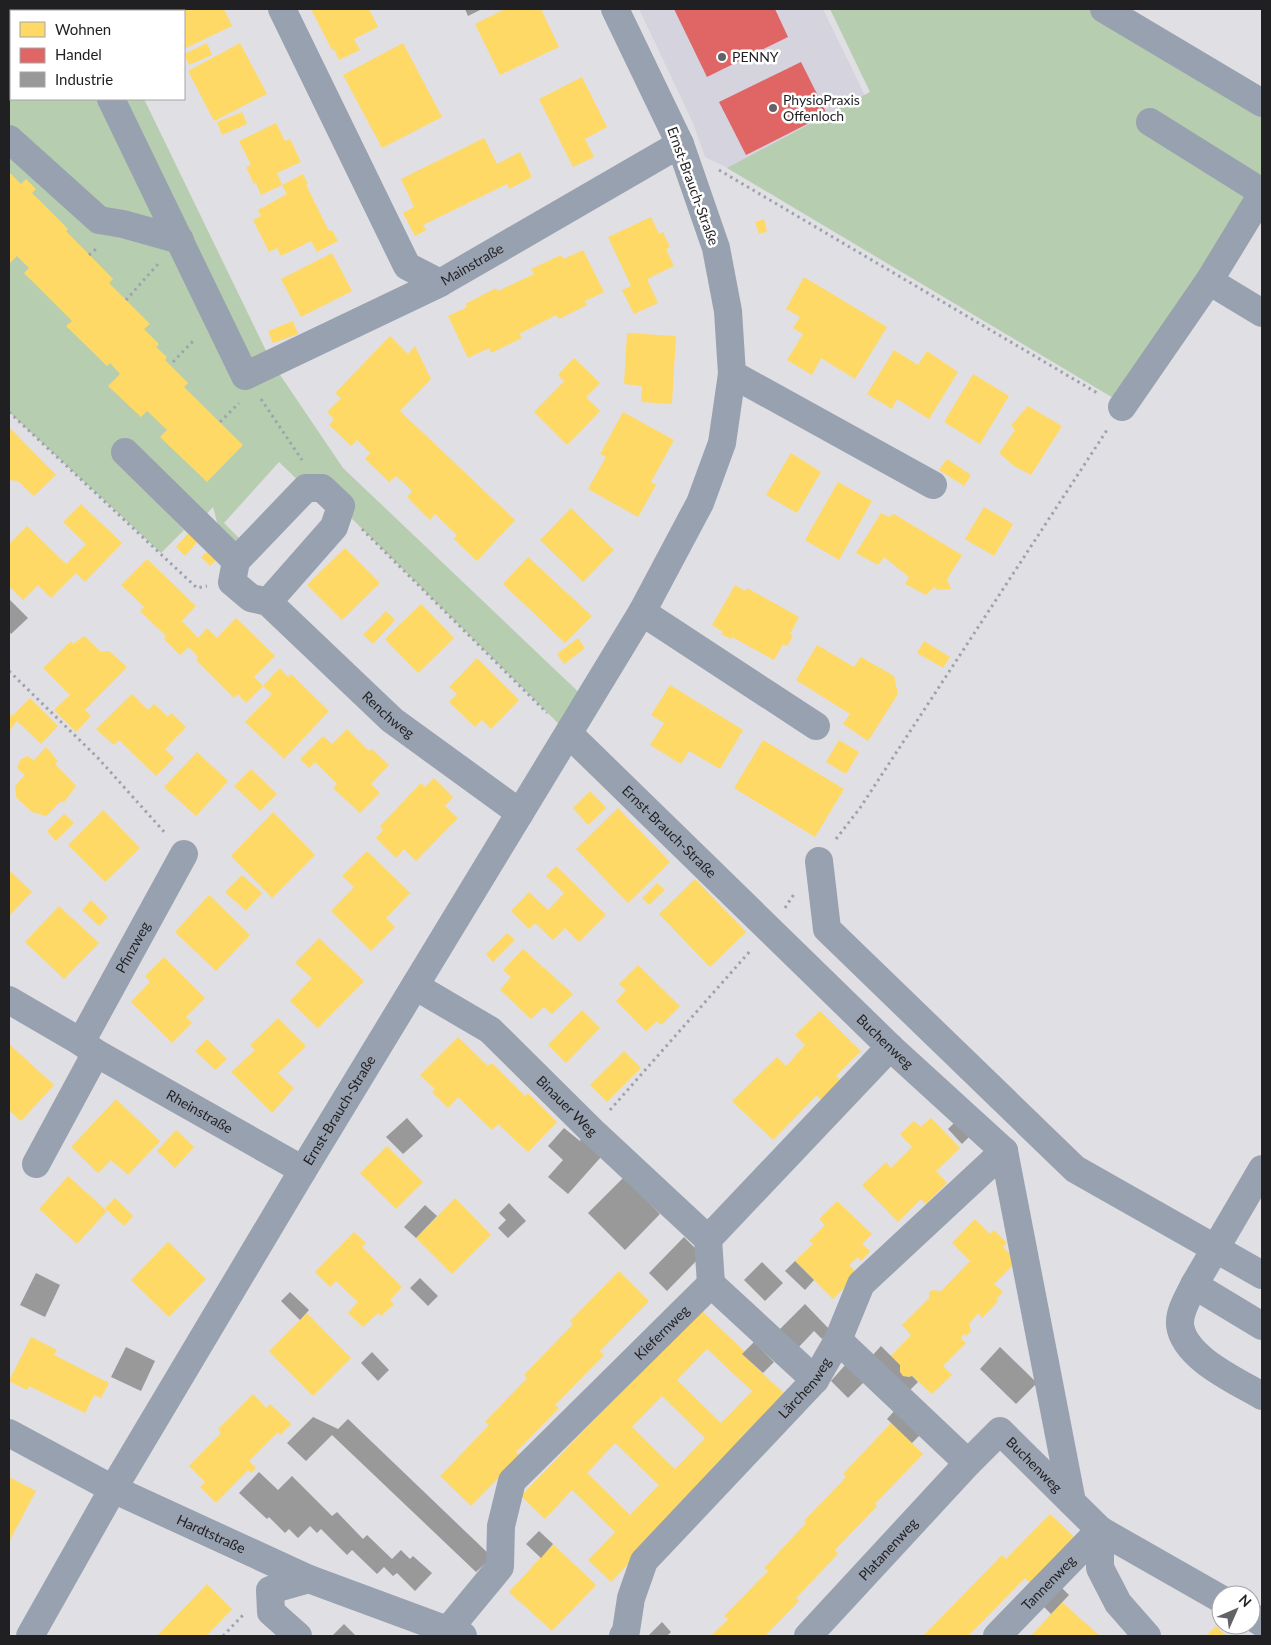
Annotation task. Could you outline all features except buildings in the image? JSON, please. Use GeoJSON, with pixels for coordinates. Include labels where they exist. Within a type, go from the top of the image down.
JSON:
{"type":"FeatureCollection","features":[{"type":"Feature","properties":{"kind":"street","name":"Mainstraße"},"geometry":{"type":"LineString","coordinates":[[282,9],[407,266],[440,282],[680,144]]}},
{"type":"Feature","properties":{"kind":"street","name":"Ernst-Brauch-Straße"},"geometry":{"type":"LineString","coordinates":[[30,1636],[113,1490],[303,1170],[642,612],[700,503],[722,444],[732,374],[728,311],[716,248],[680,144],[615,9]]}},
{"type":"Feature","properties":{"kind":"street"},"geometry":{"type":"LineString","coordinates":[[1104,9],[1262,102]]}},
{"type":"Feature","properties":{"kind":"street"},"geometry":{"type":"LineString","coordinates":[[111,100],[250,382],[440,282]]}},
{"type":"Feature","properties":{"kind":"street"},"geometry":{"type":"LineString","coordinates":[[1122,407],[1208,280],[1262,193],[1150,122]]}},
{"type":"Feature","properties":{"kind":"street"},"geometry":{"type":"LineString","coordinates":[[9,139],[100,220],[123,224],[180,240]]}},
{"type":"Feature","properties":{"kind":"street"},"geometry":{"type":"LineString","coordinates":[[1208,280],[1262,313]]}},
{"type":"Feature","properties":{"kind":"street"},"geometry":{"type":"LineString","coordinates":[[732,374],[933,485]]}},
{"type":"Feature","properties":{"kind":"street","name":"Renchweg"},"geometry":{"type":"LineString","coordinates":[[125,452],[234,572],[251,598],[268,602],[392,720],[520,813]]}},
{"type":"Feature","properties":{"kind":"street"},"geometry":{"type":"LineString","coordinates":[[234,572],[306,488],[322,488],[340,506],[334,527],[268,602]]}},
{"type":"Feature","properties":{"kind":"street"},"geometry":{"type":"LineString","coordinates":[[642,612],[816,726]]}},
{"type":"Feature","properties":{"kind":"street","name":"Ernst-Brauch-Straße"},"geometry":{"type":"LineString","coordinates":[[568,734],[770,928]]}},
{"type":"Feature","properties":{"kind":"street","name":"Pfinzweg"},"geometry":{"type":"LineString","coordinates":[[89,1047],[184,854]]}},
{"type":"Feature","properties":{"kind":"street"},"geometry":{"type":"LineString","coordinates":[[819,861],[827,929],[1075,1169],[1262,1275]]}},
{"type":"Feature","properties":{"kind":"street","name":"Buchenweg"},"geometry":{"type":"LineString","coordinates":[[770,928],[890,1047],[1004,1150]]}},
{"type":"Feature","properties":{"kind":"street","name":"Binauer Weg"},"geometry":{"type":"LineString","coordinates":[[415,986],[490,1030],[592,1131],[708,1239]]}},
{"type":"Feature","properties":{"kind":"street","name":"Rheinstraße"},"geometry":{"type":"LineString","coordinates":[[9,1000],[303,1170]]}},
{"type":"Feature","properties":{"kind":"street"},"geometry":{"type":"LineString","coordinates":[[36,1164],[89,1047]]}},
{"type":"Feature","properties":{"kind":"street"},"geometry":{"type":"LineString","coordinates":[[815,1380],[711,1284],[708,1239],[890,1047]]}},
{"type":"Feature","properties":{"kind":"street"},"geometry":{"type":"LineString","coordinates":[[1004,1150],[1072,1502]]}},
{"type":"Feature","properties":{"kind":"street","name":"Lärchenweg"},"geometry":{"type":"LineString","coordinates":[[623,1636],[626,1631],[631,1598],[644,1561],[815,1380],[838,1340],[861,1284],[1004,1150]]}},
{"type":"Feature","properties":{"kind":"street"},"geometry":{"type":"LineString","coordinates":[[1262,1169],[1194,1285],[1182,1309],[1180,1325],[1188,1344],[1208,1362],[1262,1396]]}},
{"type":"Feature","properties":{"kind":"street","name":"Kiefernweg"},"geometry":{"type":"LineString","coordinates":[[455,1633],[500,1567],[501,1526],[512,1481],[711,1284]]}},
{"type":"Feature","properties":{"kind":"street"},"geometry":{"type":"LineString","coordinates":[[1194,1285],[1262,1326]]}},
{"type":"Feature","properties":{"kind":"street"},"geometry":{"type":"LineString","coordinates":[[838,1340],[968,1463]]}},
{"type":"Feature","properties":{"kind":"street","name":"Buchenweg"},"geometry":{"type":"LineString","coordinates":[[968,1463],[1000,1431],[1100,1530],[1211,1593]]}},
{"type":"Feature","properties":{"kind":"street","name":"Hardtstraße"},"geometry":{"type":"LineString","coordinates":[[9,1433],[113,1490],[309,1579],[455,1633]]}},
{"type":"Feature","properties":{"kind":"street","name":"Platanenweg"},"geometry":{"type":"LineString","coordinates":[[808,1636],[968,1463]]}},
{"type":"Feature","properties":{"kind":"street"},"geometry":{"type":"LineString","coordinates":[[1100,1530],[1100,1568],[1118,1603],[1147,1636]]}},
{"type":"Feature","properties":{"kind":"street","name":"Tannenweg"},"geometry":{"type":"LineString","coordinates":[[997,1636],[1100,1530]]}},
{"type":"Feature","properties":{"kind":"street"},"geometry":{"type":"LineString","coordinates":[[298,1636],[271,1612],[270,1590],[309,1579]]}},
{"type":"Feature","properties":{"kind":"path"},"geometry":{"type":"LineString","coordinates":[[592,1131],[770,928],[860,808],[1122,407],[736,181],[680,144]]}},
{"type":"Feature","properties":{"kind":"path"},"geometry":{"type":"LineString","coordinates":[[126,300],[180,240]]}},
{"type":"Feature","properties":{"kind":"path"},"geometry":{"type":"LineString","coordinates":[[220,422],[250,382],[322,488]]}},
{"type":"Feature","properties":{"kind":"path"},"geometry":{"type":"LineString","coordinates":[[9,412],[197,588],[234,572]]}},
{"type":"Feature","properties":{"kind":"path"},"geometry":{"type":"LineString","coordinates":[[357,524],[568,734]]}},
{"type":"Feature","properties":{"kind":"path"},"geometry":{"type":"LineString","coordinates":[[9,671],[98,758],[184,854]]}},
{"type":"Feature","properties":{"kind":"shaded area"},"geometry":{"type":"Polygon","coordinates":[[[639,9],[823,9],[871,108],[738,173],[705,157],[693,123],[639,9]]]}},
{"type":"Feature","properties":{"kind":"green space"},"geometry":{"type":"Polygon","coordinates":[[[9,9],[100,9],[10,10],[10,100],[144,100],[272,363],[343,468],[588,701],[569,734],[322,489],[306,488],[279,462],[224,523],[249,548],[221,537],[213,507],[202,519],[113,456],[184,530],[161,553],[9,412],[9,9]]]}},
{"type":"Feature","properties":{"kind":"green space"},"geometry":{"type":"Polygon","coordinates":[[[830,9],[1095,9],[1262,107],[1262,183],[1120,402],[727,168],[870,92],[830,9]]]}},
{"type":"Feature","properties":{"kind":"place","name":"PENNY"},"geometry":{"type":"Point","coordinates":[722,57]}},
{"type":"Feature","properties":{"kind":"place","name":"PhysioPraxis Offenloch"},"geometry":{"type":"Point","coordinates":[773,108]}}]}
